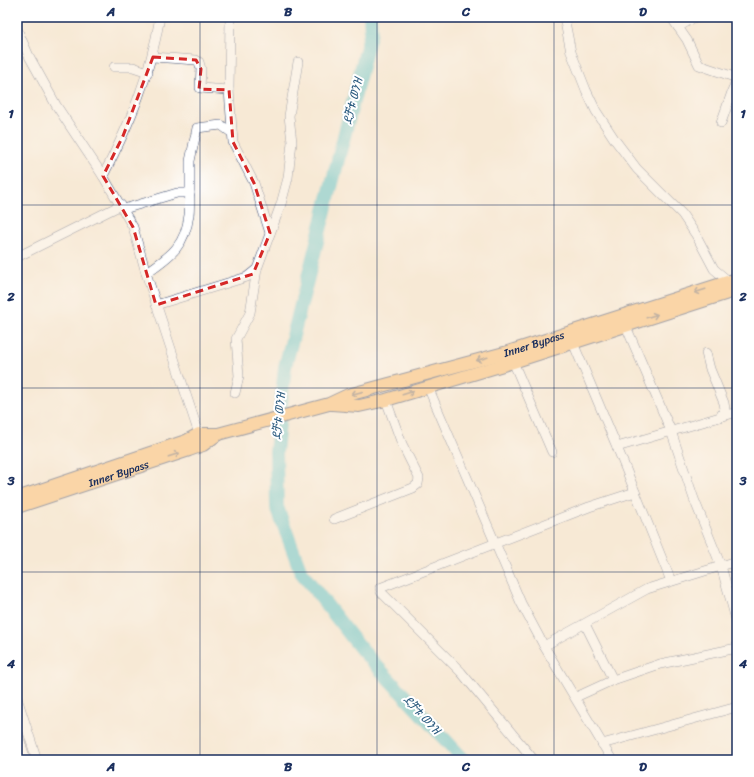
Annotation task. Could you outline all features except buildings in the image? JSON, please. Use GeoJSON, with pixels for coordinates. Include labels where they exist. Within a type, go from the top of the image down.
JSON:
{"type":"FeatureCollection","features":[{"type":"Feature","properties":{"kind":"main road","name":"Inner Bypass"},"geometry":{"type":"LineString","coordinates":[[570,338],[625,324],[735,285]]}},
{"type":"Feature","properties":{"kind":"main road","name":"Inner Bypass"},"geometry":{"type":"LineString","coordinates":[[329,404],[359,406],[386,400],[428,387],[511,357],[735,285]]}},
{"type":"Feature","properties":{"kind":"main road","name":"Inner Bypass"},"geometry":{"type":"LineString","coordinates":[[17,507],[201,439],[329,404],[348,396],[511,357]]}},
{"type":"Feature","properties":{"kind":"main road","name":"Inner Bypass"},"geometry":{"type":"LineString","coordinates":[[17,498],[186,441],[201,439]]}},
{"type":"Feature","properties":{"kind":"street"},"geometry":{"type":"LineString","coordinates":[[103,176],[123,136],[148,72],[153,57],[160,17]]}},
{"type":"Feature","properties":{"kind":"street"},"geometry":{"type":"LineString","coordinates":[[230,17],[229,90],[233,142],[260,200],[270,232]]}},
{"type":"Feature","properties":{"kind":"street"},"geometry":{"type":"LineString","coordinates":[[564,17],[571,52],[596,111],[614,140],[637,169],[682,214],[696,235],[710,264],[735,285]]}},
{"type":"Feature","properties":{"kind":"street"},"geometry":{"type":"LineString","coordinates":[[671,17],[687,40],[699,65],[737,78],[721,123]]}},
{"type":"Feature","properties":{"kind":"street"},"geometry":{"type":"LineString","coordinates":[[678,27],[696,17]]}},
{"type":"Feature","properties":{"kind":"street"},"geometry":{"type":"LineString","coordinates":[[731,17],[737,19]]}},
{"type":"Feature","properties":{"kind":"street"},"geometry":{"type":"LineString","coordinates":[[17,29],[29,56],[56,105],[103,176],[133,227],[156,305],[201,439]]}},
{"type":"Feature","properties":{"kind":"street"},"geometry":{"type":"LineString","coordinates":[[153,57],[196,60],[199,62],[201,69],[200,88],[229,90]]}},
{"type":"Feature","properties":{"kind":"street"},"geometry":{"type":"LineString","coordinates":[[235,393],[239,376],[236,339],[250,313],[257,269],[288,178],[292,142],[289,116],[298,62]]}},
{"type":"Feature","properties":{"kind":"street"},"geometry":{"type":"LineString","coordinates":[[114,67],[133,67],[148,72]]}},
{"type":"Feature","properties":{"kind":"street"},"geometry":{"type":"LineString","coordinates":[[146,273],[172,254],[182,242],[188,223],[190,161],[197,128],[221,125],[232,133]]}},
{"type":"Feature","properties":{"kind":"street"},"geometry":{"type":"LineString","coordinates":[[17,257],[122,207],[171,194],[190,193]]}},
{"type":"Feature","properties":{"kind":"street"},"geometry":{"type":"LineString","coordinates":[[737,241],[737,250]]}},
{"type":"Feature","properties":{"kind":"street"},"geometry":{"type":"LineString","coordinates":[[156,305],[243,278],[253,274],[257,269]]}},
{"type":"Feature","properties":{"kind":"street"},"geometry":{"type":"LineString","coordinates":[[243,278],[254,288]]}},
{"type":"Feature","properties":{"kind":"street"},"geometry":{"type":"LineString","coordinates":[[625,324],[671,431],[694,500],[721,566],[737,623]]}},
{"type":"Feature","properties":{"kind":"street"},"geometry":{"type":"LineString","coordinates":[[570,338],[636,492],[671,581]]}},
{"type":"Feature","properties":{"kind":"street"},"geometry":{"type":"LineString","coordinates":[[706,353],[710,370],[724,403],[725,409],[720,417]]}},
{"type":"Feature","properties":{"kind":"street"},"geometry":{"type":"LineString","coordinates":[[511,357],[552,452]]}},
{"type":"Feature","properties":{"kind":"street"},"geometry":{"type":"LineString","coordinates":[[428,387],[521,602],[544,646],[576,697],[612,760]]}},
{"type":"Feature","properties":{"kind":"street"},"geometry":{"type":"LineString","coordinates":[[334,519],[413,488],[418,484],[419,478],[400,438],[386,400]]}},
{"type":"Feature","properties":{"kind":"street"},"geometry":{"type":"LineString","coordinates":[[617,447],[737,412]]}},
{"type":"Feature","properties":{"kind":"street"},"geometry":{"type":"LineString","coordinates":[[534,760],[461,672],[380,590],[381,587],[589,508],[636,492]]}},
{"type":"Feature","properties":{"kind":"street"},"geometry":{"type":"LineString","coordinates":[[544,646],[647,589],[737,561]]}},
{"type":"Feature","properties":{"kind":"street"},"geometry":{"type":"LineString","coordinates":[[585,624],[614,680]]}},
{"type":"Feature","properties":{"kind":"street"},"geometry":{"type":"LineString","coordinates":[[576,697],[614,680],[660,664],[737,648]]}},
{"type":"Feature","properties":{"kind":"street"},"geometry":{"type":"LineString","coordinates":[[17,698],[37,760]]}},
{"type":"Feature","properties":{"kind":"street"},"geometry":{"type":"LineString","coordinates":[[602,744],[737,707]]}},
{"type":"Feature","properties":{"kind":"street"},"geometry":{"type":"LineString","coordinates":[[17,732],[26,760]]}},
{"type":"Feature","properties":{"kind":"highlighted area"},"geometry":{"type":"Polygon","coordinates":[[[153,57],[196,60],[201,69],[199,89],[229,90],[233,142],[254,183],[270,233],[253,274],[156,305],[133,227],[103,176],[123,136],[153,57]]]}},
{"type":"Feature","properties":{"kind":"waterway","name":"ደቻቱ ወንዝ"},"geometry":{"type":"LineString","coordinates":[[370,17],[371,31],[285,367],[276,452],[277,507],[301,572],[361,649],[464,760]]}},
{"type":"Feature","properties":{"kind":"waterway"},"geometry":{"type":"LineString","coordinates":[[736,416],[735,427],[737,447]]}}]}
